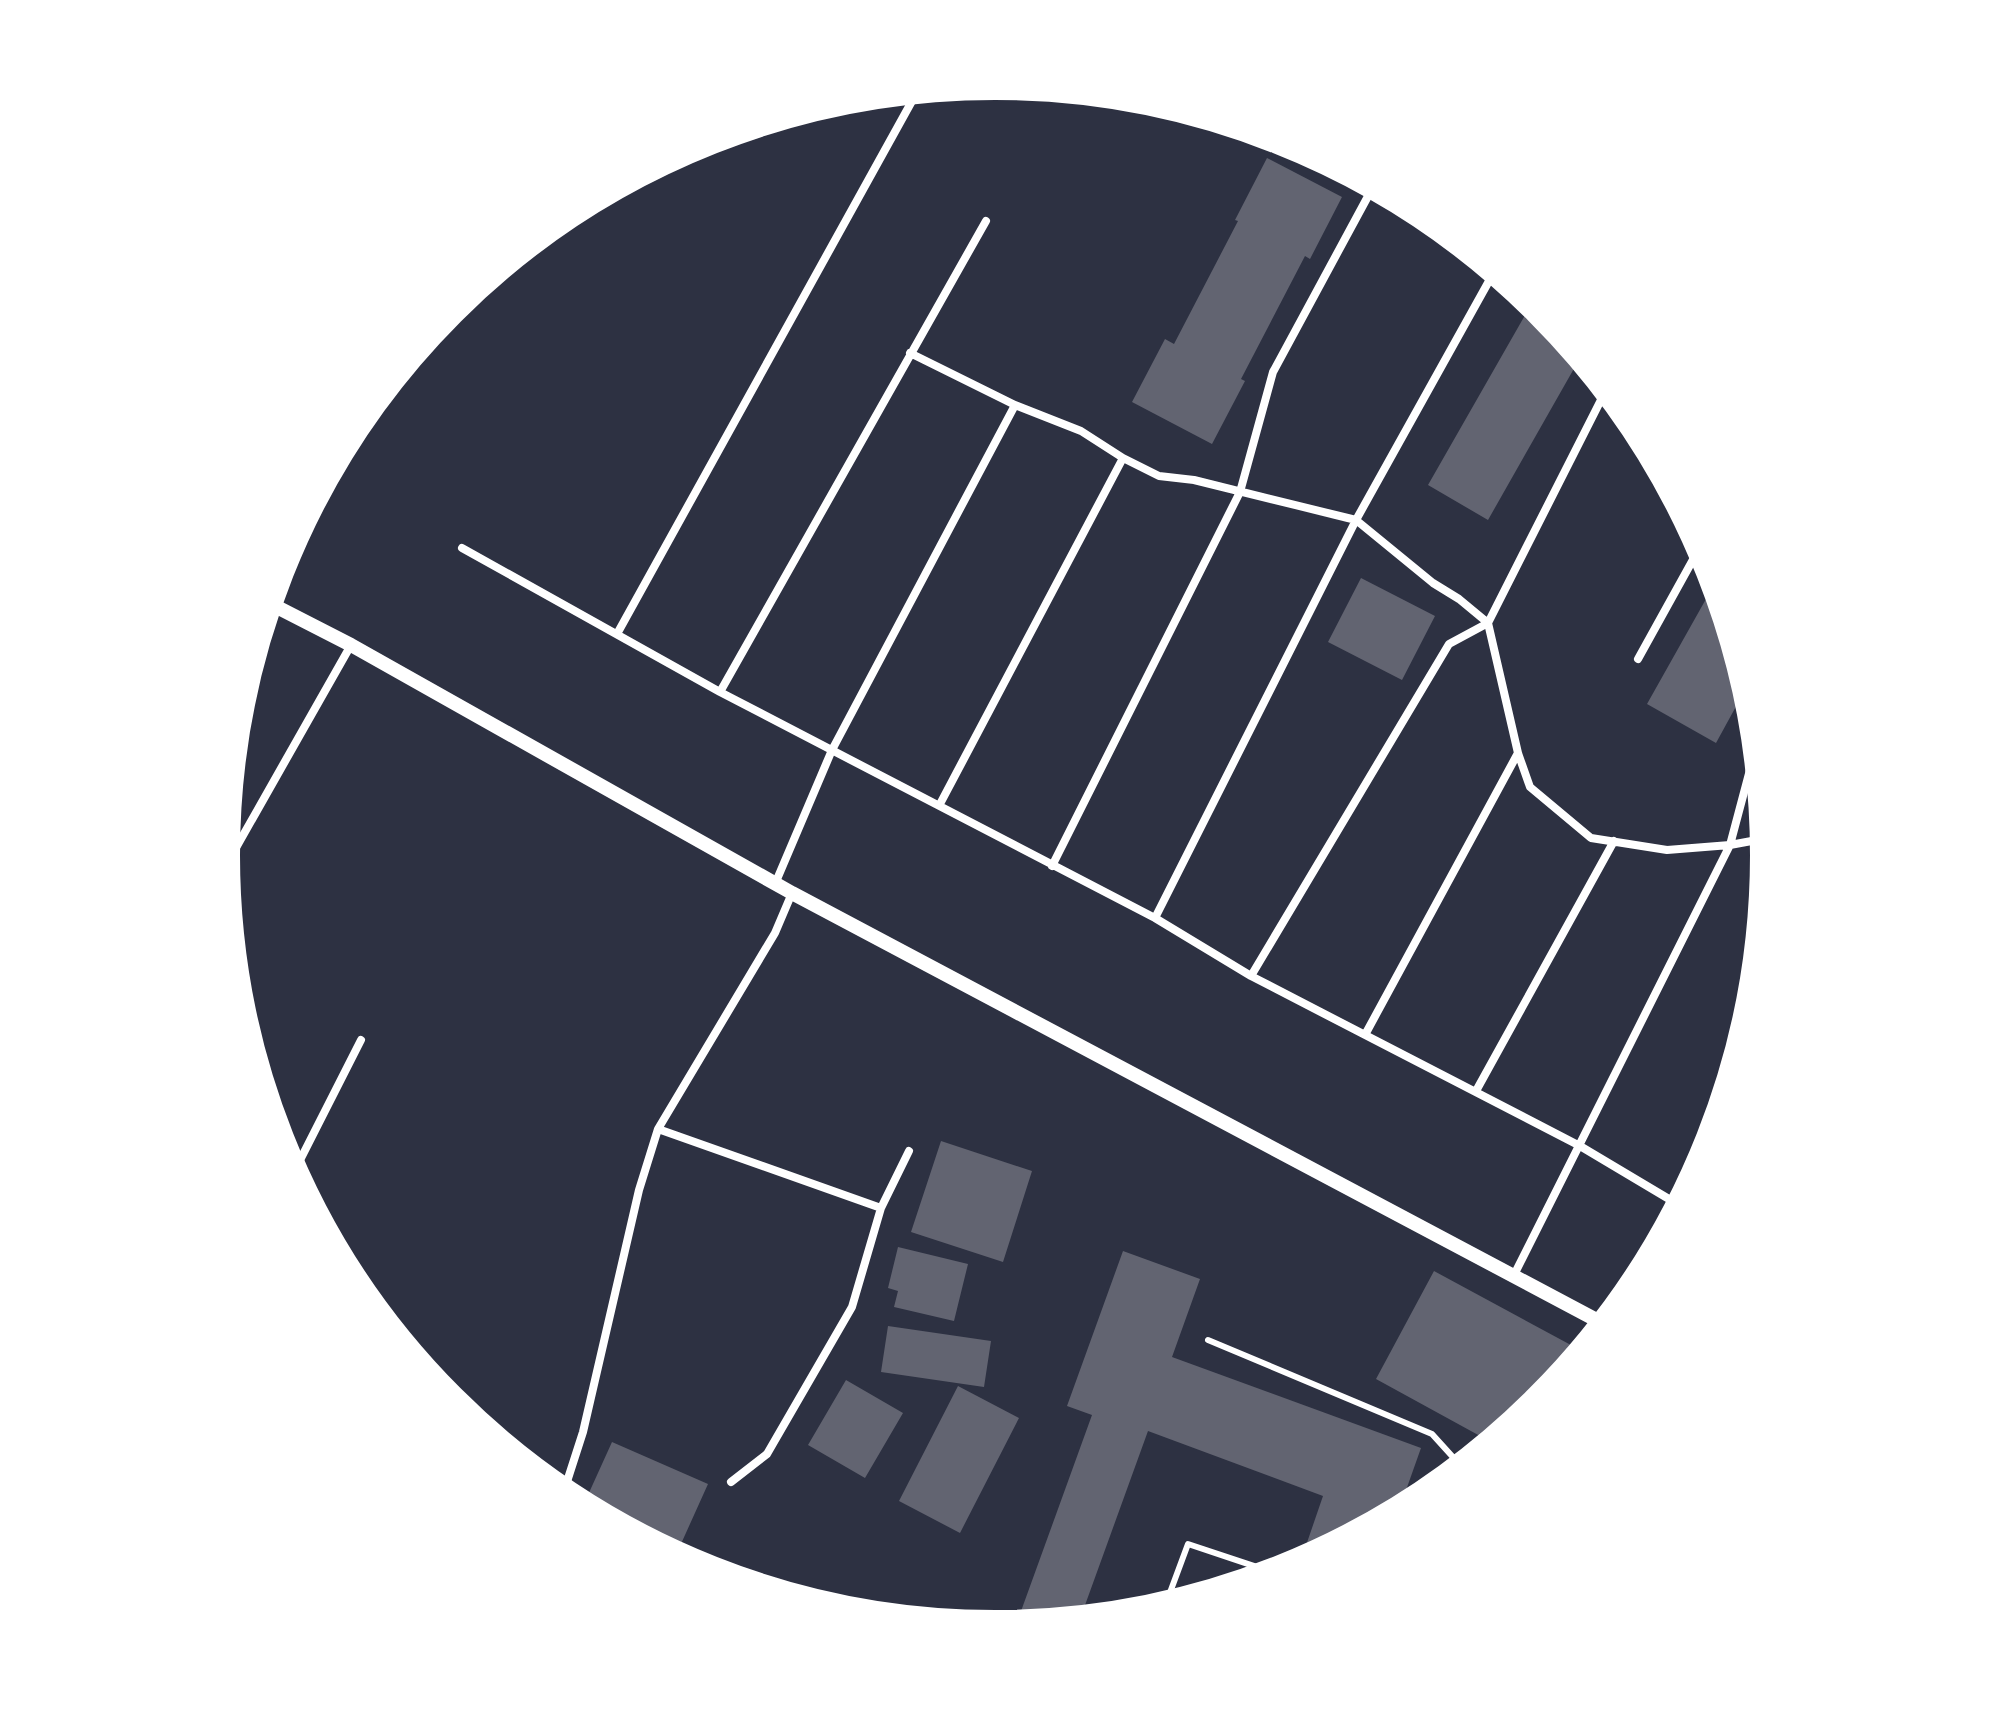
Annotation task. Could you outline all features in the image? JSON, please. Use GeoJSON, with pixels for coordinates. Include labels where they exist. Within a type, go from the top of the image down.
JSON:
{"type":"FeatureCollection","features":[{"type":"Feature","properties":{"kind":"street"},"geometry":{"type":"LineString","coordinates":[[617,634],[911,103]]}},
{"type":"Feature","properties":{"kind":"street"},"geometry":{"type":"LineString","coordinates":[[1052,866],[1240,492],[1273,372],[1368,196]]}},
{"type":"Feature","properties":{"kind":"street"},"geometry":{"type":"LineString","coordinates":[[720,692],[986,221]]}},
{"type":"Feature","properties":{"kind":"street"},"geometry":{"type":"LineString","coordinates":[[1155,918],[1356,520],[1489,282]]}},
{"type":"Feature","properties":{"kind":"street"},"geometry":{"type":"LineString","coordinates":[[910,353],[1015,405],[1081,431],[1159,476],[1194,480],[1356,520],[1488,623],[1518,753],[1530,787],[1591,838],[1667,850],[1752,841]]}},
{"type":"Feature","properties":{"kind":"street"},"geometry":{"type":"LineString","coordinates":[[1251,976],[1449,644],[1488,623],[1601,401]]}},
{"type":"Feature","properties":{"kind":"street"},"geometry":{"type":"LineString","coordinates":[[775,884],[832,750],[1015,405]]}},
{"type":"Feature","properties":{"kind":"street"},"geometry":{"type":"LineString","coordinates":[[940,804],[1123,458]]}},
{"type":"Feature","properties":{"kind":"street"},"geometry":{"type":"LineString","coordinates":[[462,548],[720,692],[940,804],[1155,918],[1251,976],[1580,1146],[1670,1199]]}},
{"type":"Feature","properties":{"kind":"street"},"geometry":{"type":"LineString","coordinates":[[1638,659],[1693,561]]}},
{"type":"Feature","properties":{"kind":"street"},"geometry":{"type":"LineString","coordinates":[[279,608],[351,645],[775,884],[1594,1319]]}},
{"type":"Feature","properties":{"kind":"street"},"geometry":{"type":"LineString","coordinates":[[238,844],[351,645]]}},
{"type":"Feature","properties":{"kind":"street"},"geometry":{"type":"LineString","coordinates":[[1366,1033],[1518,753]]}},
{"type":"Feature","properties":{"kind":"street"},"geometry":{"type":"LineString","coordinates":[[1513,1277],[1730,845],[1748,777]]}},
{"type":"Feature","properties":{"kind":"street"},"geometry":{"type":"LineString","coordinates":[[1476,1091],[1614,841]]}},
{"type":"Feature","properties":{"kind":"street"},"geometry":{"type":"LineString","coordinates":[[567,1480],[583,1432],[639,1190],[658,1129],[775,933],[792,893]]}},
{"type":"Feature","properties":{"kind":"street"},"geometry":{"type":"LineString","coordinates":[[301,1158],[361,1040]]}},
{"type":"Feature","properties":{"kind":"street"},"geometry":{"type":"LineString","coordinates":[[658,1129],[881,1208]]}},
{"type":"Feature","properties":{"kind":"street"},"geometry":{"type":"LineString","coordinates":[[731,1482],[767,1454],[852,1307],[881,1208],[909,1151]]}},
{"type":"Feature","properties":{"kind":"lane"},"geometry":{"type":"LineString","coordinates":[[1208,1340],[1432,1434],[1454,1458]]}},
{"type":"Feature","properties":{"kind":"lane"},"geometry":{"type":"LineString","coordinates":[[1170,1592],[1188,1544],[1255,1566]]}},
{"type":"Feature","properties":{"kind":"building"},"geometry":{"type":"Polygon","coordinates":[[[1267,158],[1342,197],[1310,259],[1305,256],[1241,379],[1245,381],[1212,444],[1132,402],[1165,339],[1174,344],[1267,158]]]}},
{"type":"Feature","properties":{"kind":"building"},"geometry":{"type":"Polygon","coordinates":[[[1525,315],[1575,368],[1488,520],[1428,485],[1525,315]]]}},
{"type":"Feature","properties":{"kind":"building"},"geometry":{"type":"Polygon","coordinates":[[[1361,578],[1435,616],[1402,680],[1328,642],[1361,578]]]}},
{"type":"Feature","properties":{"kind":"building"},"geometry":{"type":"Polygon","coordinates":[[[1707,598],[1727,659],[1737,704],[1716,743],[1647,704],[1707,598]]]}},
{"type":"Feature","properties":{"kind":"building"},"geometry":{"type":"Polygon","coordinates":[[[941,1141],[1032,1171],[1003,1262],[911,1232],[941,1141]]]}},
{"type":"Feature","properties":{"kind":"building"},"geometry":{"type":"Polygon","coordinates":[[[898,1247],[968,1264],[954,1321],[894,1307],[898,1291],[888,1288],[898,1247]]]}},
{"type":"Feature","properties":{"kind":"building"},"geometry":{"type":"Polygon","coordinates":[[[1123,1251],[1200,1279],[1172,1357],[1421,1448],[1405,1492],[1374,1512],[1306,1546],[1323,1496],[1148,1431],[1084,1608],[1021,1612],[1092,1415],[1067,1406],[1123,1251]]]}},
{"type":"Feature","properties":{"kind":"building"},"geometry":{"type":"Polygon","coordinates":[[[1434,1271],[1572,1346],[1531,1391],[1480,1436],[1376,1379],[1434,1271]]]}},
{"type":"Feature","properties":{"kind":"building"},"geometry":{"type":"Polygon","coordinates":[[[888,1326],[991,1341],[984,1387],[881,1372],[888,1326]]]}},
{"type":"Feature","properties":{"kind":"building"},"geometry":{"type":"Polygon","coordinates":[[[846,1380],[903,1413],[865,1478],[808,1445],[846,1380]]]}},
{"type":"Feature","properties":{"kind":"building"},"geometry":{"type":"Polygon","coordinates":[[[958,1386],[1019,1418],[960,1533],[899,1501],[958,1386]]]}},
{"type":"Feature","properties":{"kind":"building"},"geometry":{"type":"Polygon","coordinates":[[[612,1442],[708,1484],[681,1544],[616,1512],[588,1494],[612,1442]]]}}]}
